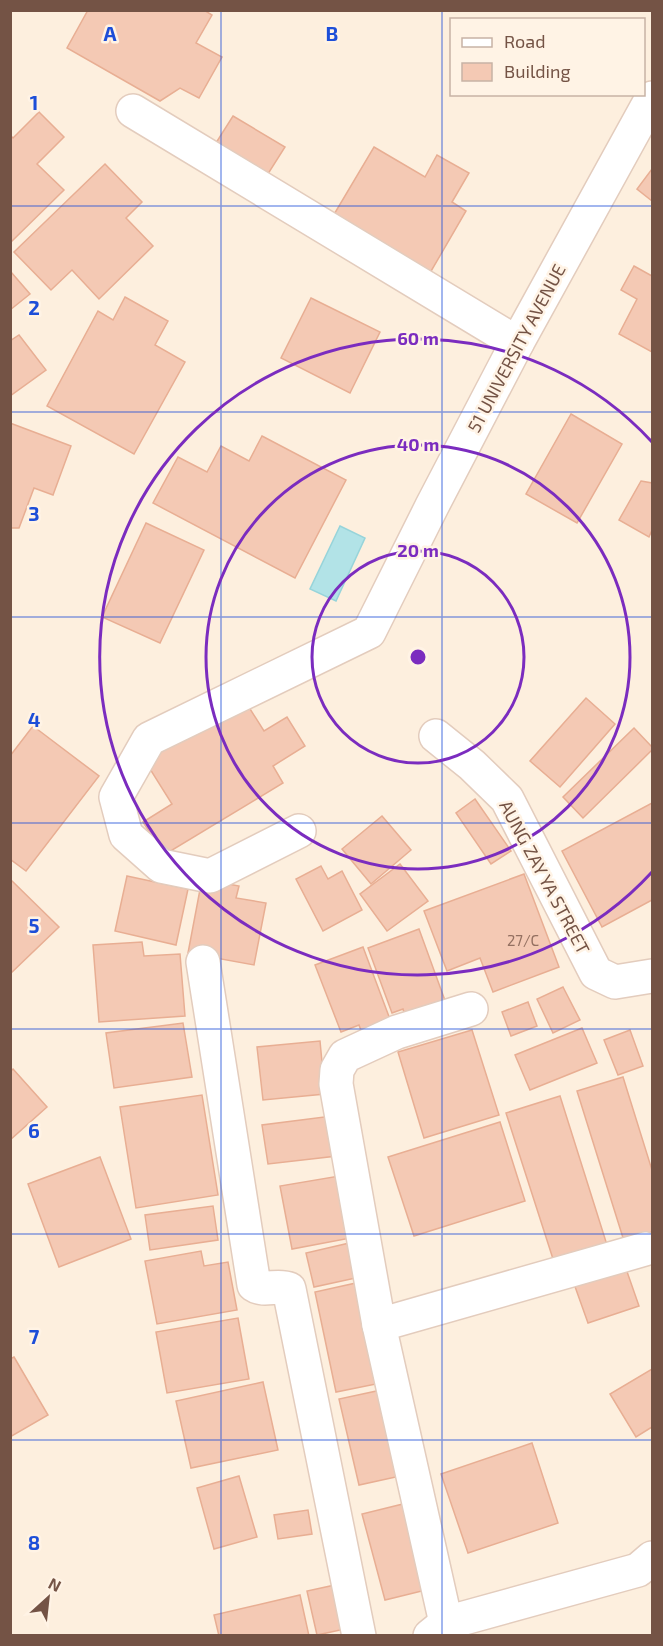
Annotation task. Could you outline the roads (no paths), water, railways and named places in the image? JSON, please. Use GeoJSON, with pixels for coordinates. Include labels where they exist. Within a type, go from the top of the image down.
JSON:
{"type":"FeatureCollection","features":[{"type":"Feature","properties":{"kind":"street","name":"51 UNIVERSITY AVENUE"},"geometry":{"type":"LineString","coordinates":[[298,831],[210,876],[161,866],[126,836],[116,797],[149,739],[369,632],[517,343],[652,98]]}},
{"type":"Feature","properties":{"kind":"street"},"geometry":{"type":"LineString","coordinates":[[133,111],[517,343]]}},
{"type":"Feature","properties":{"kind":"street","name":"AUNG ZAY YA STREET"},"geometry":{"type":"LineString","coordinates":[[436,736],[472,765],[507,799],[596,973],[615,982],[652,976]]}},
{"type":"Feature","properties":{"kind":"street"},"geometry":{"type":"LineString","coordinates":[[203,962],[254,1285],[259,1288],[284,1287],[289,1290],[359,1635]]}},
{"type":"Feature","properties":{"kind":"street"},"geometry":{"type":"LineString","coordinates":[[471,1010],[387,1037],[345,1056],[337,1070],[336,1084],[379,1325],[439,1631],[638,1570],[652,1558]]}},
{"type":"Feature","properties":{"kind":"street"},"geometry":{"type":"LineString","coordinates":[[379,1325],[645,1249]]}},
{"type":"Feature","properties":{"kind":"water"},"geometry":{"type":"Polygon","coordinates":[[[340,526],[365,538],[336,601],[310,589],[340,526]]]}}]}
